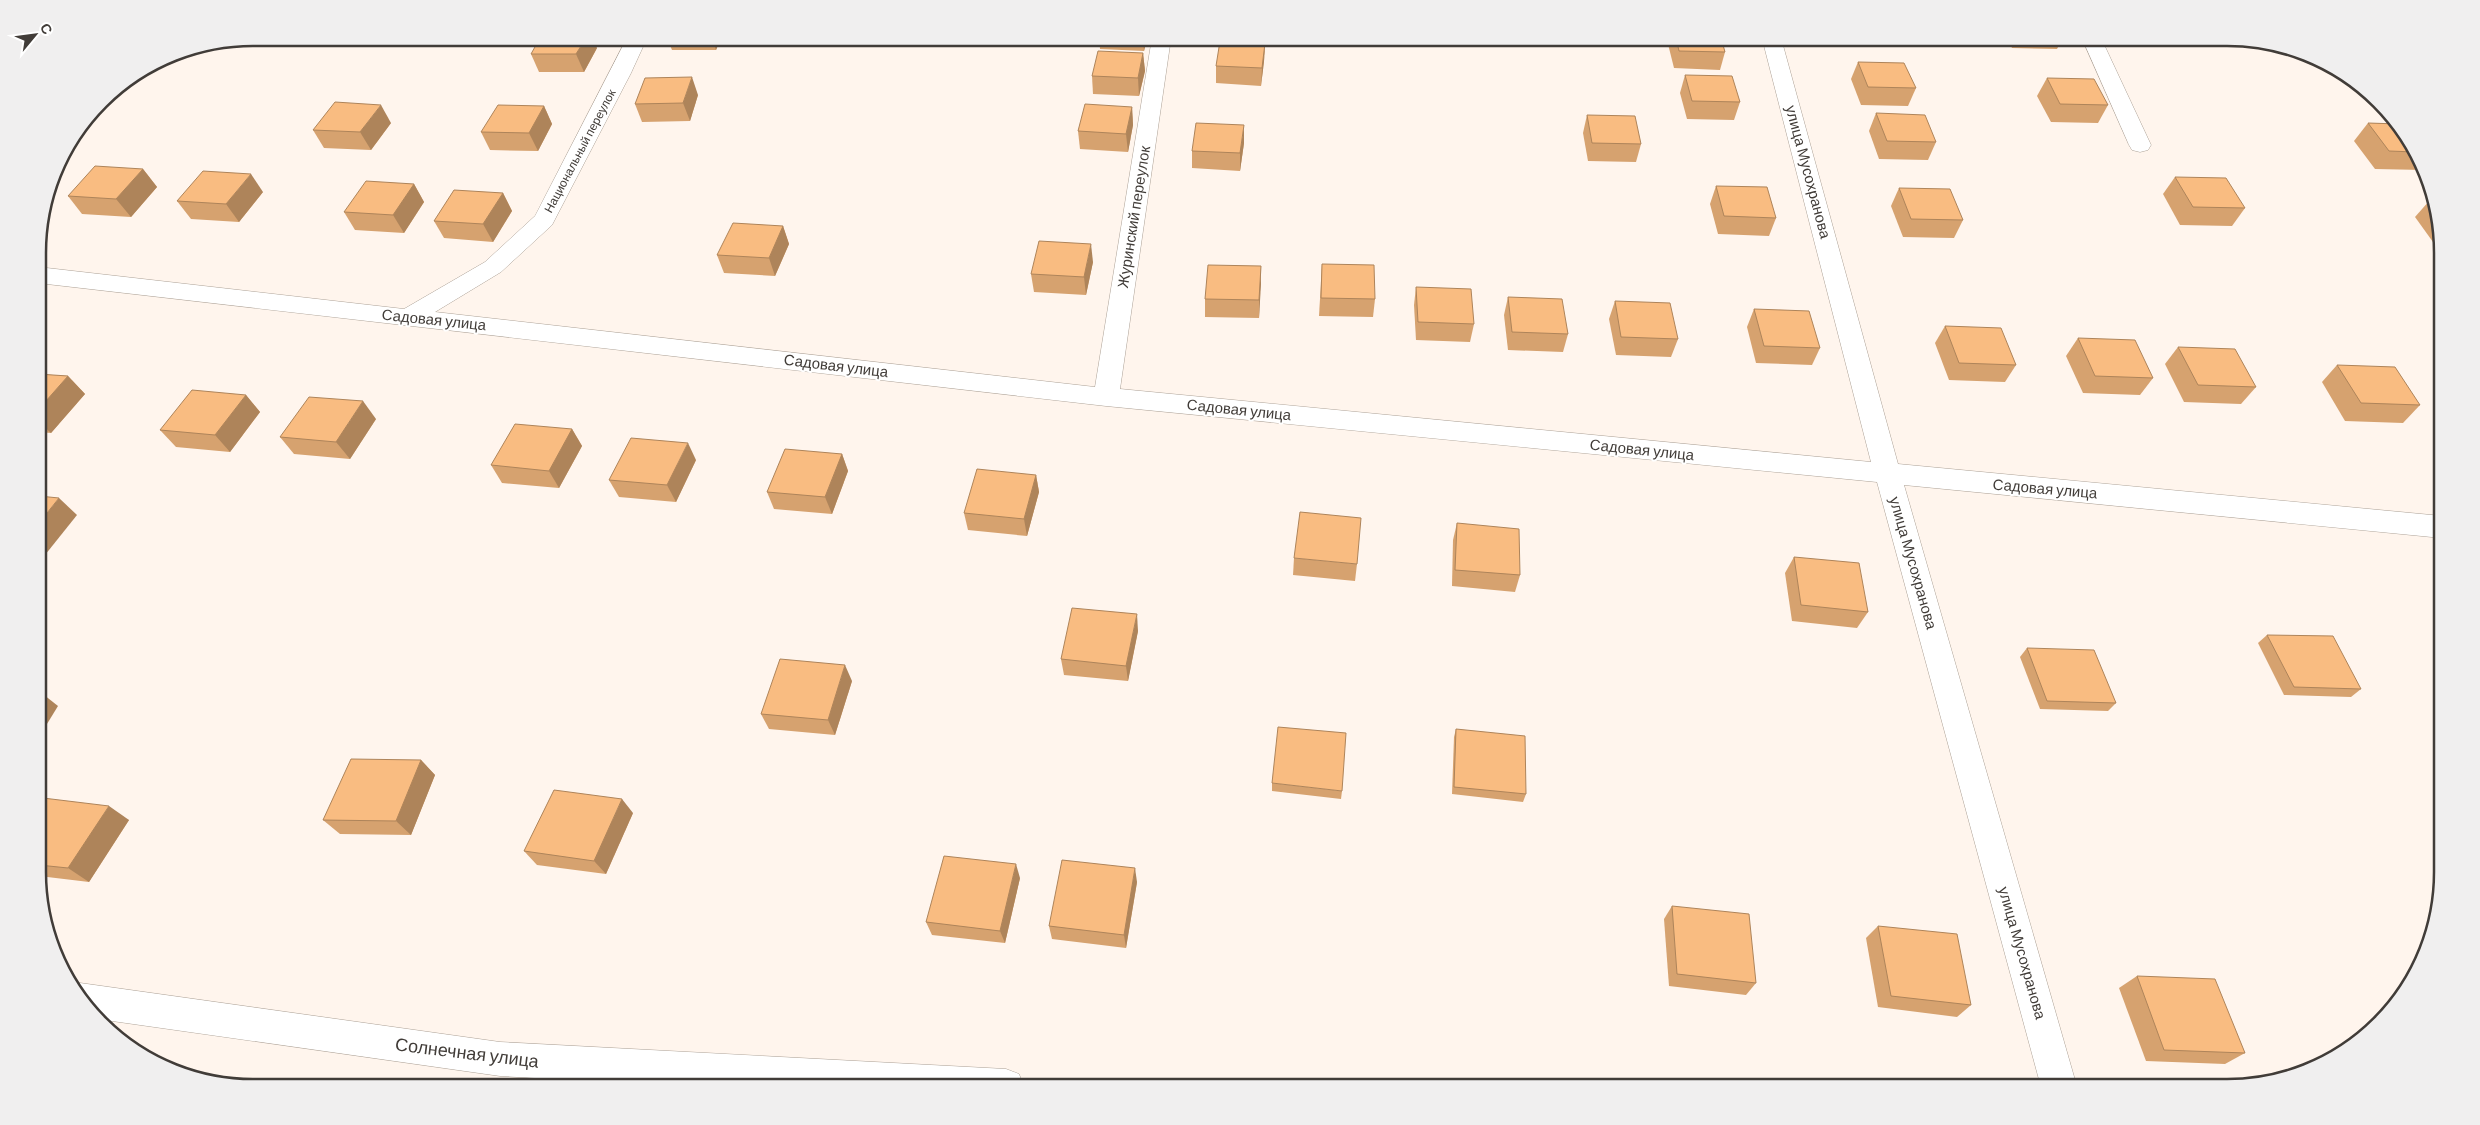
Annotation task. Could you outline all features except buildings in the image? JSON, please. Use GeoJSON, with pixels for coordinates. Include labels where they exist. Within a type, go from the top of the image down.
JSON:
{"type":"FeatureCollection","features":[{"type":"Feature","properties":{"kind":"street","name":"Национальный переулок"},"geometry":{"type":"LineString","coordinates":[[408,317],[493,267],[544,220],[621,74],[633,46]]}},
{"type":"Feature","properties":{"kind":"street","name":"Журинский переулок"},"geometry":{"type":"LineString","coordinates":[[1106,397],[1161,46]]}},
{"type":"Feature","properties":{"kind":"street","name":"улица Мусохранова"},"geometry":{"type":"LineString","coordinates":[[1774,46],[1888,474],[2057,1079]]}},
{"type":"Feature","properties":{"kind":"street"},"geometry":{"type":"LineString","coordinates":[[2095,46],[2140,145]]}},
{"type":"Feature","properties":{"kind":"street","name":"Садовая улица"},"geometry":{"type":"LineString","coordinates":[[46,276],[1106,397],[2434,526]]}},
{"type":"Feature","properties":{"kind":"street","name":"Солнечная улица"},"geometry":{"type":"LineString","coordinates":[[92,1002],[500,1059],[861,1079]]}}]}
